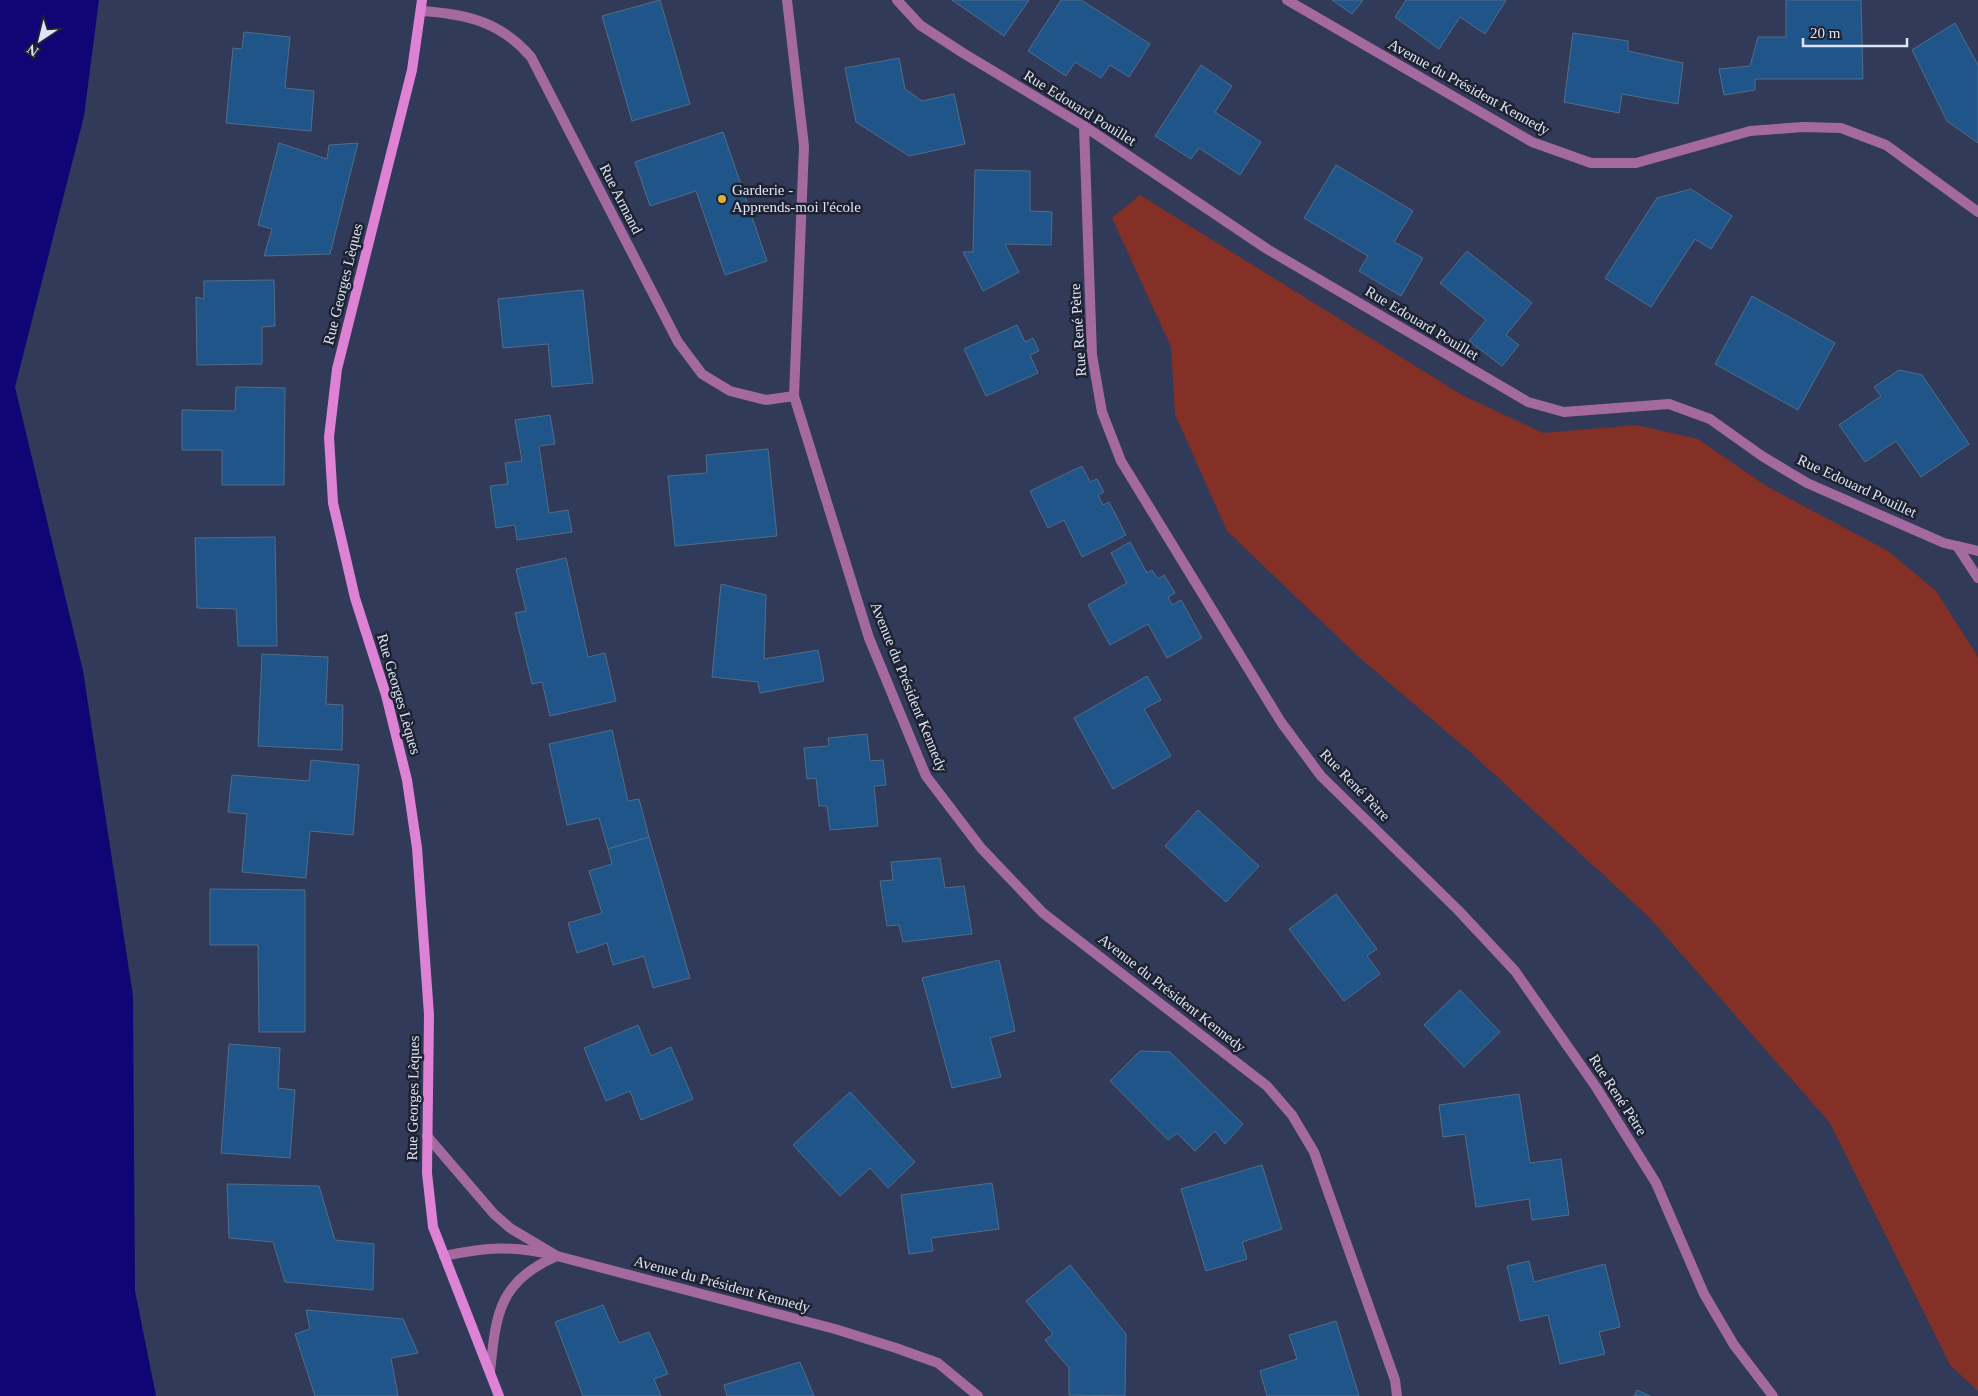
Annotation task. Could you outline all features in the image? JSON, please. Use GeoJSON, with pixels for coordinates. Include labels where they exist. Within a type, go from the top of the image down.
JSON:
{"type":"FeatureCollection","features":[{"type":"Feature","properties":{"kind":"main road","name":"Rue Georges Lèques"},"geometry":{"type":"LineString","coordinates":[[422,0],[422,12],[412,70],[337,369],[329,437],[334,503],[355,598],[386,695],[406,780],[417,848],[430,1015],[427,1136],[433,1227],[499,1396]]}},
{"type":"Feature","properties":{"kind":"street","name":"Avenue du Président Kennedy"},"geometry":{"type":"LineString","coordinates":[[786,0],[804,146],[794,396],[869,638],[926,776],[980,848],[1043,913],[1267,1086],[1292,1115],[1314,1152],[1395,1380],[1397,1396]]}},
{"type":"Feature","properties":{"kind":"street","name":"Rue Edouard Pouillet"},"geometry":{"type":"LineString","coordinates":[[897,0],[927,30],[1084,126],[1268,249],[1528,402],[1564,412],[1669,404],[1710,419],[1762,456],[1807,483],[1944,543],[1978,551]]}},
{"type":"Feature","properties":{"kind":"street","name":"Avenue du Président Kennedy"},"geometry":{"type":"LineString","coordinates":[[1287,0],[1532,142],[1591,163],[1636,162],[1750,131],[1803,127],[1841,128],[1886,145],[1978,212]]}},
{"type":"Feature","properties":{"kind":"street","name":"Rue Armand"},"geometry":{"type":"LineString","coordinates":[[422,12],[475,18],[492,25],[517,41],[531,58],[678,342],[702,374],[730,391],[766,400],[794,396]]}},
{"type":"Feature","properties":{"kind":"street","name":"Rue René Pètre"},"geometry":{"type":"LineString","coordinates":[[1084,126],[1092,355],[1102,412],[1121,461],[1281,722],[1316,768],[1458,910],[1515,971],[1591,1080],[1656,1183],[1704,1294],[1734,1345],[1772,1396]]}},
{"type":"Feature","properties":{"kind":"street"},"geometry":{"type":"LineString","coordinates":[[1957,546],[1978,578]]}},
{"type":"Feature","properties":{"kind":"street"},"geometry":{"type":"LineString","coordinates":[[427,1136],[494,1214],[510,1228],[557,1256]]}},
{"type":"Feature","properties":{"kind":"street","name":"Avenue du Président Kennedy"},"geometry":{"type":"LineString","coordinates":[[444,1256],[509,1247],[557,1256],[835,1329],[896,1348],[938,1363],[978,1396]]}},
{"type":"Feature","properties":{"kind":"street"},"geometry":{"type":"LineString","coordinates":[[490,1372],[494,1336],[503,1300],[526,1273],[557,1256]]}},
{"type":"Feature","properties":{"kind":"shaded area"},"geometry":{"type":"Polygon","coordinates":[[[0,0],[99,0],[84,116],[15,387],[83,671],[133,996],[135,1291],[156,1396],[0,1396],[0,0]]]}},
{"type":"Feature","properties":{"kind":"shaded area"},"geometry":{"type":"Polygon","coordinates":[[[1140,195],[1462,395],[1543,433],[1636,425],[1698,439],[1766,486],[1888,551],[1936,591],[1978,657],[1978,1391],[1950,1365],[1830,1123],[1648,916],[1468,750],[1360,658],[1227,531],[1175,414],[1171,347],[1112,218],[1140,195]]]}},
{"type":"Feature","properties":{"kind":"building"},"geometry":{"type":"Polygon","coordinates":[[[660,0],[690,104],[632,121],[602,16],[660,0]]]}},
{"type":"Feature","properties":{"kind":"building"},"geometry":{"type":"Polygon","coordinates":[[[952,0],[1029,0],[1004,36],[952,0]]]}},
{"type":"Feature","properties":{"kind":"building"},"geometry":{"type":"Polygon","coordinates":[[[1061,0],[1081,0],[1150,44],[1129,77],[1110,65],[1101,78],[1075,62],[1066,76],[1028,51],[1061,0]]]}},
{"type":"Feature","properties":{"kind":"building"},"geometry":{"type":"Polygon","coordinates":[[[1332,0],[1363,0],[1352,14],[1332,0]]]}},
{"type":"Feature","properties":{"kind":"building"},"geometry":{"type":"Polygon","coordinates":[[[1406,0],[1506,0],[1485,34],[1460,17],[1439,49],[1395,17],[1406,0]]]}},
{"type":"Feature","properties":{"kind":"building"},"geometry":{"type":"Polygon","coordinates":[[[1786,0],[1861,0],[1863,79],[1755,79],[1755,90],[1724,95],[1719,69],[1750,66],[1758,37],[1786,37],[1786,0]]]}},
{"type":"Feature","properties":{"kind":"building"},"geometry":{"type":"Polygon","coordinates":[[[1955,23],[1978,65],[1978,143],[1947,121],[1912,50],[1955,23]]]}},
{"type":"Feature","properties":{"kind":"building"},"geometry":{"type":"Polygon","coordinates":[[[244,32],[290,37],[285,88],[314,91],[311,131],[226,123],[233,48],[242,49],[244,32]]]}},
{"type":"Feature","properties":{"kind":"building"},"geometry":{"type":"Polygon","coordinates":[[[1573,33],[1628,41],[1628,51],[1683,63],[1678,104],[1622,94],[1619,113],[1564,102],[1573,33]]]}},
{"type":"Feature","properties":{"kind":"building"},"geometry":{"type":"Polygon","coordinates":[[[899,58],[905,89],[922,101],[954,94],[965,144],[909,156],[856,122],[845,68],[899,58]]]}},
{"type":"Feature","properties":{"kind":"building"},"geometry":{"type":"Polygon","coordinates":[[[1201,65],[1232,86],[1215,112],[1261,142],[1240,175],[1199,148],[1191,159],[1155,136],[1201,65]]]}},
{"type":"Feature","properties":{"kind":"building","name":"Garderie - Apprends-moi l'école"},"geometry":{"type":"Polygon","coordinates":[[[723,132],[767,261],[725,275],[696,191],[650,206],[635,162],[723,132]]]}},
{"type":"Feature","properties":{"kind":"building"},"geometry":{"type":"Polygon","coordinates":[[[279,143],[327,159],[329,145],[358,143],[330,254],[264,256],[272,229],[258,225],[279,143]]]}},
{"type":"Feature","properties":{"kind":"building"},"geometry":{"type":"Polygon","coordinates":[[[1336,165],[1413,211],[1394,242],[1423,258],[1401,296],[1359,271],[1368,256],[1304,218],[1336,165]]]}},
{"type":"Feature","properties":{"kind":"building"},"geometry":{"type":"Polygon","coordinates":[[[975,170],[1030,171],[1030,211],[1052,212],[1051,245],[1005,244],[1019,272],[983,291],[963,252],[973,252],[975,170]]]}},
{"type":"Feature","properties":{"kind":"building"},"geometry":{"type":"Polygon","coordinates":[[[1691,189],[1732,216],[1711,249],[1695,239],[1651,307],[1605,278],[1657,198],[1691,189]]]}},
{"type":"Feature","properties":{"kind":"building"},"geometry":{"type":"Polygon","coordinates":[[[1467,251],[1532,303],[1506,335],[1519,345],[1502,366],[1469,341],[1486,320],[1440,283],[1467,251]]]}},
{"type":"Feature","properties":{"kind":"building"},"geometry":{"type":"Polygon","coordinates":[[[274,280],[275,326],[262,327],[262,364],[197,365],[196,297],[204,299],[204,281],[274,280]]]}},
{"type":"Feature","properties":{"kind":"building"},"geometry":{"type":"Polygon","coordinates":[[[583,290],[593,383],[552,387],[548,344],[503,348],[498,299],[583,290]]]}},
{"type":"Feature","properties":{"kind":"building"},"geometry":{"type":"Polygon","coordinates":[[[1752,296],[1835,343],[1798,410],[1715,364],[1752,296]]]}},
{"type":"Feature","properties":{"kind":"building"},"geometry":{"type":"Polygon","coordinates":[[[1017,325],[1025,342],[1033,338],[1039,351],[1030,355],[1038,373],[986,396],[964,349],[1017,325]]]}},
{"type":"Feature","properties":{"kind":"building"},"geometry":{"type":"Polygon","coordinates":[[[1899,370],[1922,375],[1969,444],[1921,477],[1896,441],[1865,462],[1839,425],[1881,396],[1874,387],[1899,370]]]}},
{"type":"Feature","properties":{"kind":"building"},"geometry":{"type":"Polygon","coordinates":[[[236,387],[285,388],[284,485],[222,485],[222,450],[182,450],[182,410],[235,411],[236,387]]]}},
{"type":"Feature","properties":{"kind":"building"},"geometry":{"type":"Polygon","coordinates":[[[550,415],[555,444],[539,446],[549,513],[568,510],[572,532],[517,540],[515,525],[496,528],[490,486],[508,484],[505,463],[522,461],[515,420],[550,415]]]}},
{"type":"Feature","properties":{"kind":"building"},"geometry":{"type":"Polygon","coordinates":[[[768,449],[777,536],[675,546],[668,476],[707,473],[706,455],[768,449]]]}},
{"type":"Feature","properties":{"kind":"building"},"geometry":{"type":"Polygon","coordinates":[[[1082,466],[1090,482],[1097,479],[1104,492],[1098,495],[1103,505],[1109,502],[1126,535],[1082,557],[1064,520],[1048,528],[1030,491],[1082,466]]]}},
{"type":"Feature","properties":{"kind":"building"},"geometry":{"type":"Polygon","coordinates":[[[275,537],[277,646],[238,646],[236,609],[197,608],[195,538],[275,537]]]}},
{"type":"Feature","properties":{"kind":"building"},"geometry":{"type":"Polygon","coordinates":[[[1130,542],[1147,573],[1152,570],[1158,579],[1164,575],[1175,593],[1168,597],[1172,605],[1181,600],[1202,638],[1167,658],[1148,624],[1110,645],[1088,605],[1127,583],[1111,553],[1130,542]]]}},
{"type":"Feature","properties":{"kind":"building"},"geometry":{"type":"Polygon","coordinates":[[[566,558],[588,657],[605,653],[616,701],[550,716],[542,682],[532,684],[515,613],[526,611],[516,569],[566,558]]]}},
{"type":"Feature","properties":{"kind":"building"},"geometry":{"type":"Polygon","coordinates":[[[721,584],[766,595],[764,659],[818,650],[824,681],[760,693],[758,682],[712,677],[721,584]]]}},
{"type":"Feature","properties":{"kind":"building"},"geometry":{"type":"Polygon","coordinates":[[[262,654],[328,657],[326,704],[343,705],[342,750],[258,746],[262,654]]]}},
{"type":"Feature","properties":{"kind":"building"},"geometry":{"type":"Polygon","coordinates":[[[1147,676],[1161,700],[1144,709],[1171,756],[1113,789],[1074,718],[1147,676]]]}},
{"type":"Feature","properties":{"kind":"building"},"geometry":{"type":"Polygon","coordinates":[[[612,730],[628,801],[639,799],[649,837],[608,849],[599,818],[567,825],[549,744],[612,730]]]}},
{"type":"Feature","properties":{"kind":"building"},"geometry":{"type":"Polygon","coordinates":[[[867,734],[870,761],[883,760],[886,785],[874,786],[878,826],[830,830],[827,806],[819,806],[816,778],[807,779],[804,748],[829,746],[828,738],[867,734]]]}},
{"type":"Feature","properties":{"kind":"building"},"geometry":{"type":"Polygon","coordinates":[[[311,760],[359,765],[353,835],[310,831],[306,878],[242,872],[247,814],[228,812],[232,775],[309,781],[311,760]]]}},
{"type":"Feature","properties":{"kind":"building"},"geometry":{"type":"Polygon","coordinates":[[[1198,810],[1259,866],[1226,902],[1165,846],[1198,810]]]}},
{"type":"Feature","properties":{"kind":"building"},"geometry":{"type":"Polygon","coordinates":[[[649,837],[690,978],[653,988],[644,956],[613,965],[607,943],[577,953],[568,923],[602,913],[589,871],[612,864],[608,849],[649,837]]]}},
{"type":"Feature","properties":{"kind":"building"},"geometry":{"type":"Polygon","coordinates":[[[940,858],[945,888],[964,886],[972,934],[903,942],[899,925],[887,926],[880,881],[893,880],[891,862],[940,858]]]}},
{"type":"Feature","properties":{"kind":"building"},"geometry":{"type":"Polygon","coordinates":[[[210,889],[305,890],[305,1032],[259,1032],[258,945],[210,945],[210,889]]]}},
{"type":"Feature","properties":{"kind":"building"},"geometry":{"type":"Polygon","coordinates":[[[1336,894],[1377,949],[1367,956],[1380,974],[1344,1001],[1289,929],[1336,894]]]}},
{"type":"Feature","properties":{"kind":"building"},"geometry":{"type":"Polygon","coordinates":[[[999,960],[1015,1031],[990,1038],[1001,1077],[952,1088],[922,978],[999,960]]]}},
{"type":"Feature","properties":{"kind":"building"},"geometry":{"type":"Polygon","coordinates":[[[1460,990],[1500,1032],[1464,1067],[1424,1025],[1460,990]]]}},
{"type":"Feature","properties":{"kind":"building"},"geometry":{"type":"Polygon","coordinates":[[[638,1025],[651,1056],[671,1047],[693,1099],[641,1120],[630,1091],[606,1101],[584,1048],[638,1025]]]}},
{"type":"Feature","properties":{"kind":"building"},"geometry":{"type":"Polygon","coordinates":[[[229,1044],[280,1048],[278,1088],[295,1090],[290,1158],[221,1153],[229,1044]]]}},
{"type":"Feature","properties":{"kind":"building"},"geometry":{"type":"Polygon","coordinates":[[[1140,1051],[1170,1052],[1243,1124],[1225,1144],[1215,1131],[1195,1151],[1177,1133],[1168,1140],[1110,1081],[1140,1051]]]}},
{"type":"Feature","properties":{"kind":"building"},"geometry":{"type":"Polygon","coordinates":[[[850,1092],[915,1162],[888,1188],[870,1168],[840,1196],[793,1145],[850,1092]]]}},
{"type":"Feature","properties":{"kind":"building"},"geometry":{"type":"Polygon","coordinates":[[[1519,1094],[1530,1163],[1561,1159],[1569,1215],[1532,1220],[1529,1199],[1476,1207],[1465,1134],[1443,1137],[1439,1105],[1519,1094]]]}},
{"type":"Feature","properties":{"kind":"building"},"geometry":{"type":"Polygon","coordinates":[[[1262,1165],[1282,1229],[1242,1242],[1247,1259],[1206,1271],[1181,1189],[1262,1165]]]}},
{"type":"Feature","properties":{"kind":"building"},"geometry":{"type":"Polygon","coordinates":[[[992,1183],[999,1229],[931,1238],[933,1251],[909,1254],[901,1195],[992,1183]]]}},
{"type":"Feature","properties":{"kind":"building"},"geometry":{"type":"Polygon","coordinates":[[[227,1184],[319,1186],[335,1240],[374,1244],[373,1290],[285,1282],[273,1242],[229,1238],[227,1184]]]}},
{"type":"Feature","properties":{"kind":"building"},"geometry":{"type":"Polygon","coordinates":[[[1529,1261],[1534,1282],[1605,1264],[1620,1327],[1599,1332],[1605,1354],[1560,1364],[1548,1315],[1520,1321],[1507,1266],[1529,1261]]]}},
{"type":"Feature","properties":{"kind":"building"},"geometry":{"type":"Polygon","coordinates":[[[1070,1265],[1126,1334],[1125,1396],[1069,1395],[1069,1368],[1045,1340],[1053,1334],[1026,1301],[1070,1265]]]}},
{"type":"Feature","properties":{"kind":"building"},"geometry":{"type":"Polygon","coordinates":[[[603,1305],[619,1343],[649,1332],[668,1374],[654,1379],[661,1396],[583,1396],[555,1322],[603,1305]]]}},
{"type":"Feature","properties":{"kind":"building"},"geometry":{"type":"Polygon","coordinates":[[[306,1310],[403,1319],[418,1353],[391,1358],[398,1396],[315,1396],[295,1334],[310,1329],[306,1310]]]}},
{"type":"Feature","properties":{"kind":"building"},"geometry":{"type":"Polygon","coordinates":[[[1336,1321],[1359,1396],[1267,1396],[1260,1371],[1297,1359],[1289,1335],[1336,1321]]]}},
{"type":"Feature","properties":{"kind":"building"},"geometry":{"type":"Polygon","coordinates":[[[800,1362],[814,1396],[727,1396],[724,1385],[800,1362]]]}},
{"type":"Feature","properties":{"kind":"building"},"geometry":{"type":"Polygon","coordinates":[[[1637,1390],[1650,1396],[1634,1396],[1637,1390]]]}},
{"type":"Feature","properties":{"kind":"place","name":"Garderie - Apprends-moi l'école"},"geometry":{"type":"Point","coordinates":[722,199]}}]}
